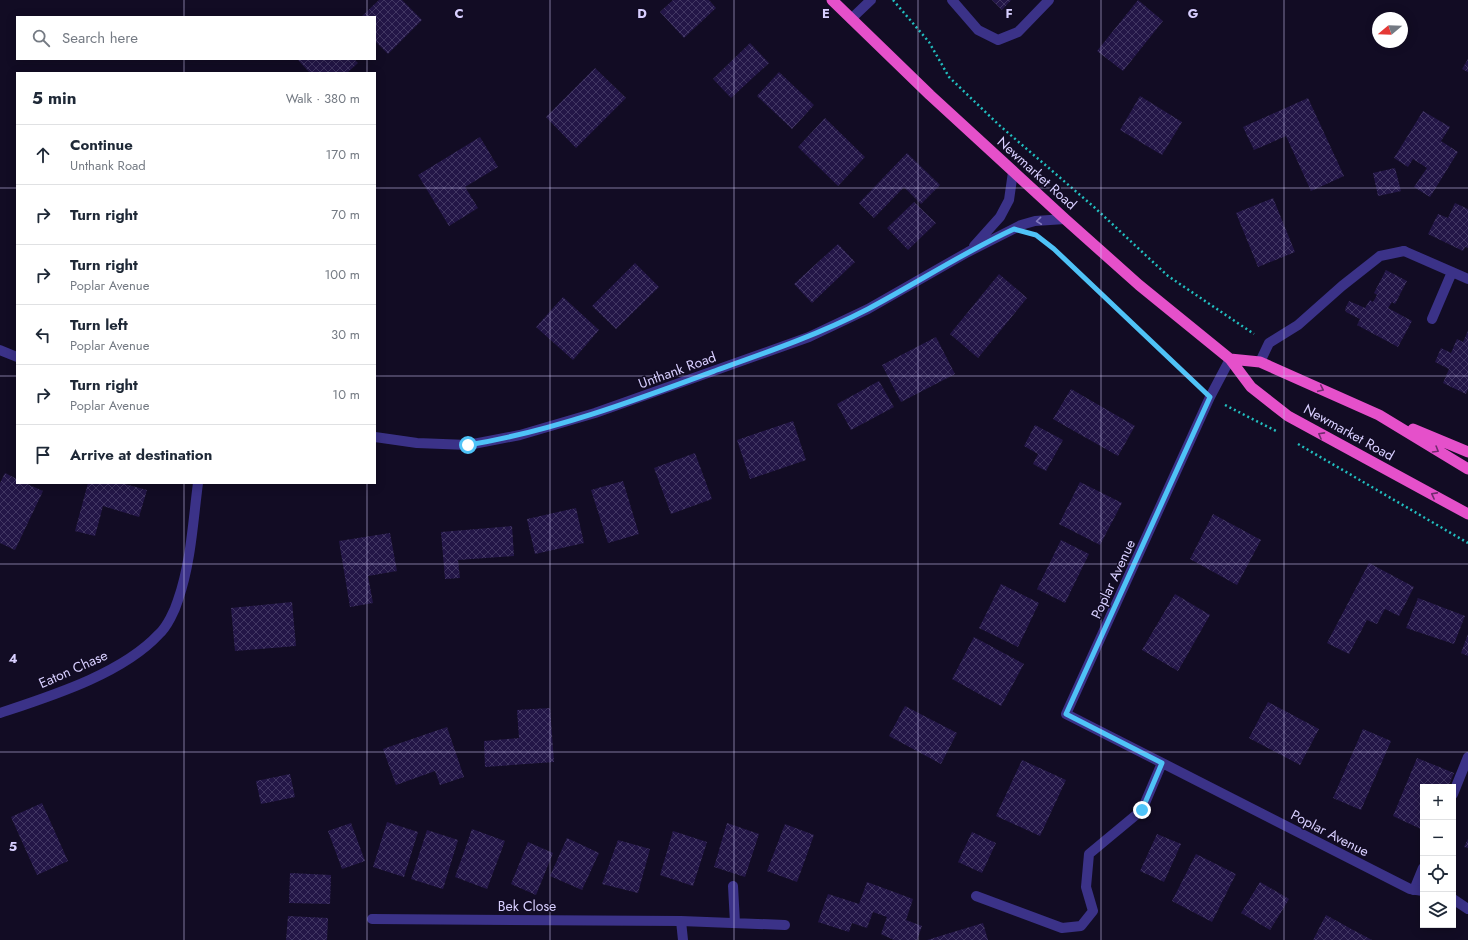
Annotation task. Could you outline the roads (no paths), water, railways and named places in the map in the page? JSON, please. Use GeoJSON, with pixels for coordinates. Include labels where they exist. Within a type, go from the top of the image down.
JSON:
{"type":"FeatureCollection","features":[{"type":"Feature","properties":{"kind":"highway","name":"Newmarket Road"},"geometry":{"type":"LineString","coordinates":[[832,0],[1013,172],[1065,219],[1139,285],[1230,359],[1250,387],[1288,416],[1468,514]]}},
{"type":"Feature","properties":{"kind":"highway","name":"Newmarket Road"},"geometry":{"type":"LineString","coordinates":[[1230,359],[1260,362],[1379,415],[1468,469]]}},
{"type":"Feature","properties":{"kind":"highway"},"geometry":{"type":"LineString","coordinates":[[1379,415],[1468,452]]}},
{"type":"Feature","properties":{"kind":"street"},"geometry":{"type":"LineString","coordinates":[[851,19],[871,0]]}},
{"type":"Feature","properties":{"kind":"street"},"geometry":{"type":"LineString","coordinates":[[952,0],[978,30],[998,40],[1018,32],[1049,0]]}},
{"type":"Feature","properties":{"kind":"street","name":"Unthank Road"},"geometry":{"type":"LineString","coordinates":[[968,252],[1000,216],[1008,200],[1013,172]]}},
{"type":"Feature","properties":{"kind":"street","name":"Unthank Road"},"geometry":{"type":"LineString","coordinates":[[376,437],[416,443],[468,445],[520,435],[595,413],[808,337],[868,309],[968,252],[1014,229],[1035,221],[1065,219]]}},
{"type":"Feature","properties":{"kind":"street"},"geometry":{"type":"LineString","coordinates":[[1260,362],[1269,343],[1298,326],[1342,286],[1380,256],[1404,251],[1468,279]]}},
{"type":"Feature","properties":{"kind":"street"},"geometry":{"type":"LineString","coordinates":[[1432,319],[1452,272]]}},
{"type":"Feature","properties":{"kind":"street"},"geometry":{"type":"LineString","coordinates":[[0,350],[16,357]]}},
{"type":"Feature","properties":{"kind":"street","name":"Poplar Avenue"},"geometry":{"type":"LineString","coordinates":[[1230,359],[1210,397],[1066,714],[1419,890]]}},
{"type":"Feature","properties":{"kind":"street","name":"Eaton Chase"},"geometry":{"type":"LineString","coordinates":[[0,713],[43,699],[103,674],[142,650],[160,633],[178,600],[190,549],[198,484]]}},
{"type":"Feature","properties":{"kind":"street"},"geometry":{"type":"LineString","coordinates":[[1456,787],[1468,757]]}},
{"type":"Feature","properties":{"kind":"street"},"geometry":{"type":"LineString","coordinates":[[976,896],[1062,928],[1081,926],[1093,911],[1086,887],[1089,854],[1142,810],[1162,763]]}},
{"type":"Feature","properties":{"kind":"street"},"geometry":{"type":"LineString","coordinates":[[733,886],[735,922]]}},
{"type":"Feature","properties":{"kind":"street"},"geometry":{"type":"LineString","coordinates":[[1456,901],[1468,909]]}},
{"type":"Feature","properties":{"kind":"street","name":"Bek Close"},"geometry":{"type":"LineString","coordinates":[[372,919],[681,921],[735,922],[785,926]]}},
{"type":"Feature","properties":{"kind":"street"},"geometry":{"type":"LineString","coordinates":[[681,921],[683,940]]}}]}
